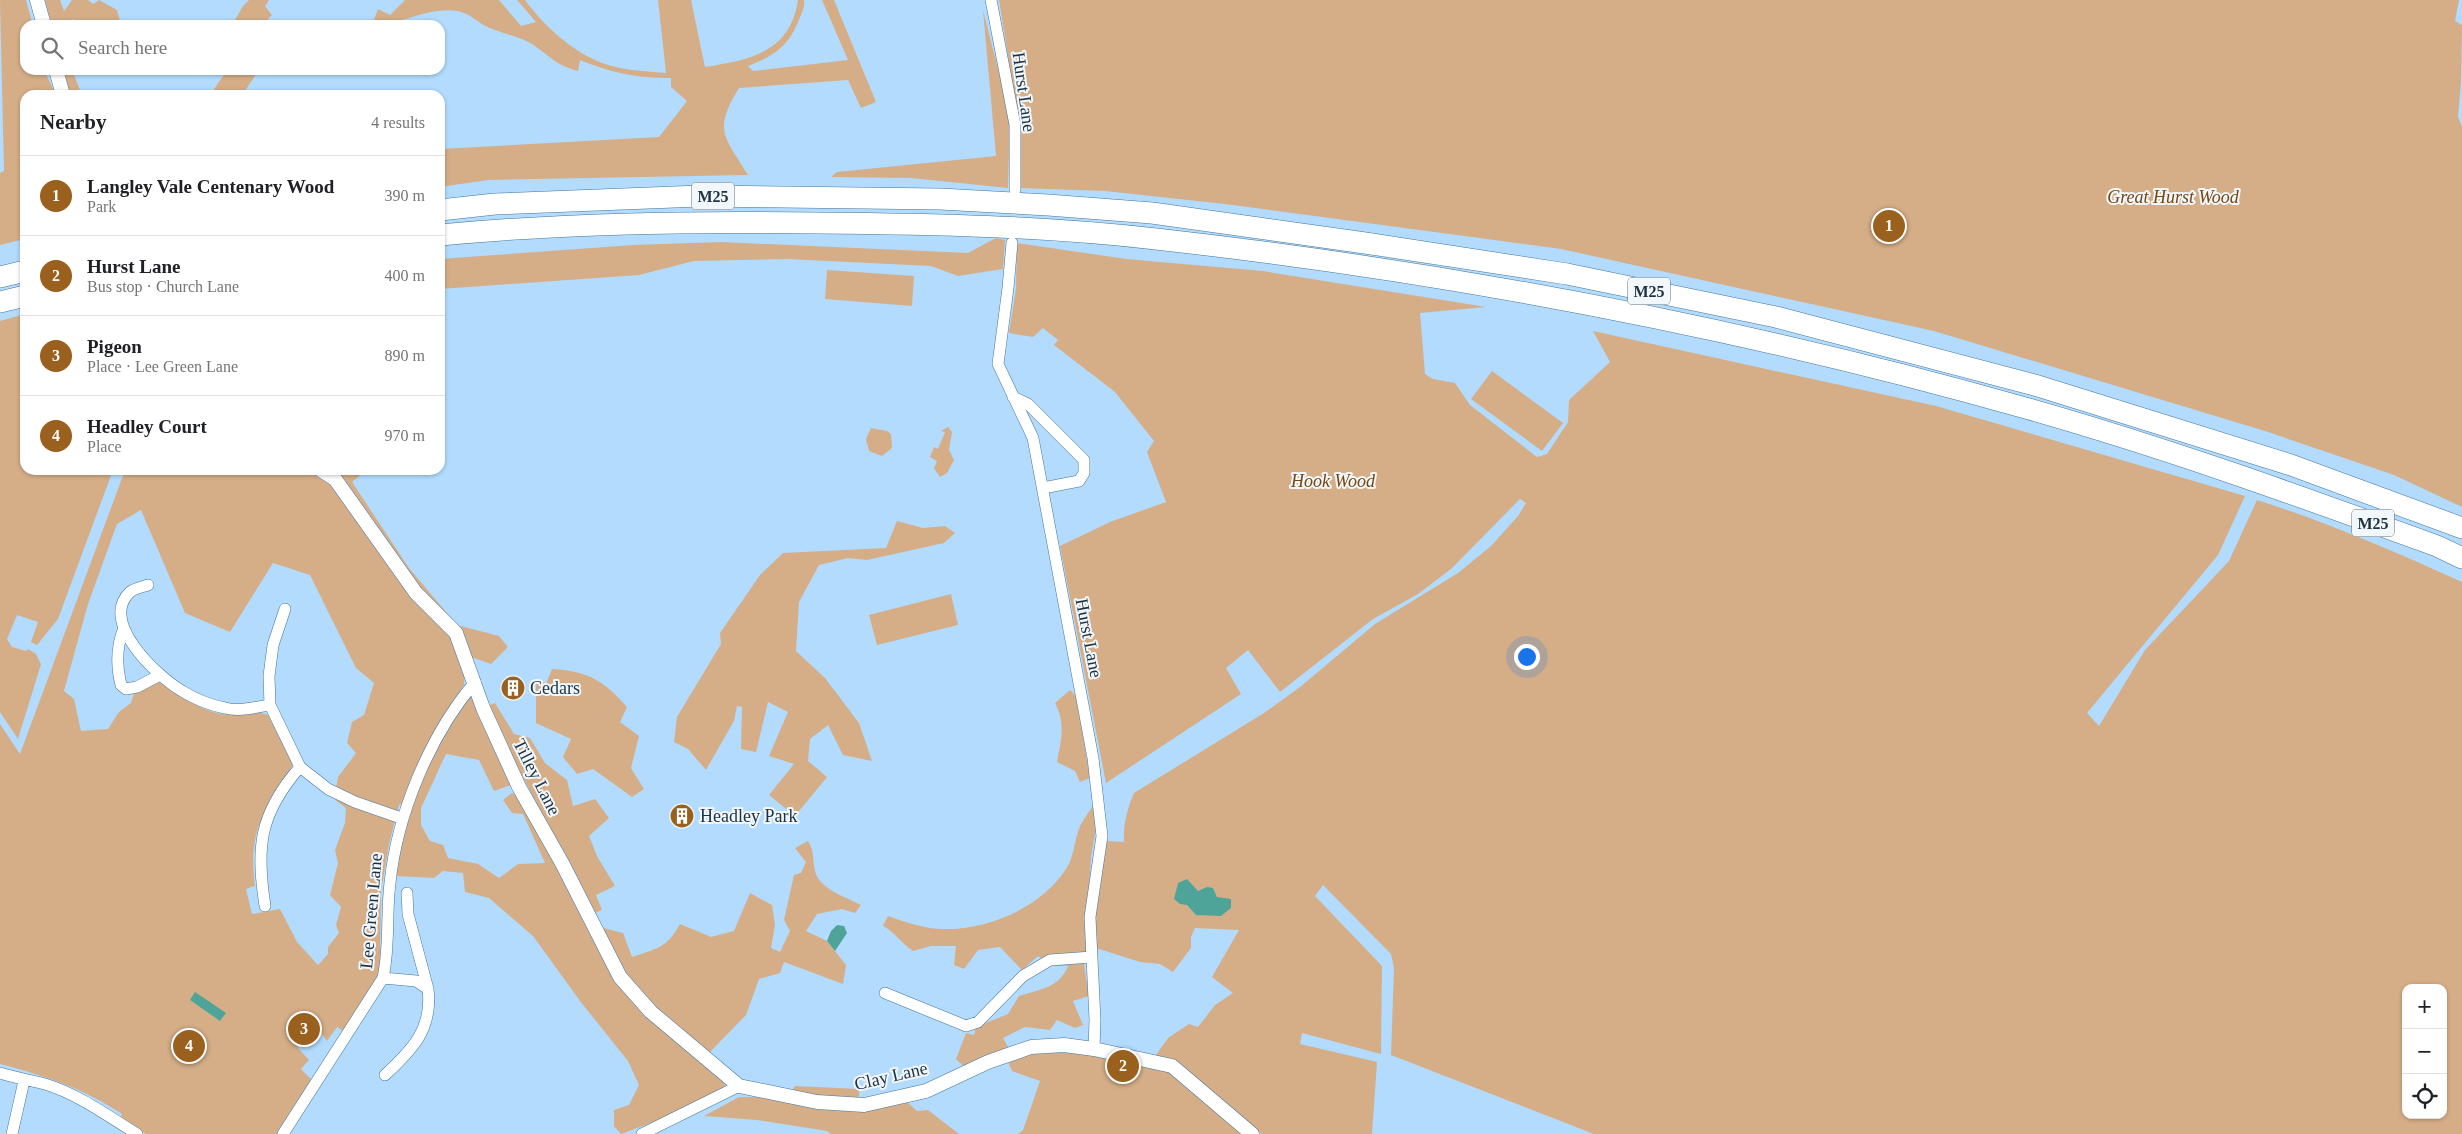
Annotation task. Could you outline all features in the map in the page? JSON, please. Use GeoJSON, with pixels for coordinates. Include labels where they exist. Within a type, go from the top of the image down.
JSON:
{"type":"FeatureCollection","features":[{"type":"Feature","properties":{"kind":"highway","name":"M25"},"geometry":{"type":"LineString","coordinates":[[445,209],[495,204],[700,196],[940,199],[1152,213],[1538,270],[1776,317],[2038,386],[2291,465],[2462,528]]}},
{"type":"Feature","properties":{"kind":"highway","name":"M25"},"geometry":{"type":"LineString","coordinates":[[445,235],[500,229],[705,222],[940,224],[1152,238],[1369,267],[1569,301],[1810,352],[2031,410],[2229,472],[2437,546],[2462,558]]}},
{"type":"Feature","properties":{"kind":"highway"},"geometry":{"type":"LineString","coordinates":[[0,277],[20,272]]}},
{"type":"Feature","properties":{"kind":"highway"},"geometry":{"type":"LineString","coordinates":[[0,302],[20,297]]}},
{"type":"Feature","properties":{"kind":"street","name":"Hurst Lane"},"geometry":{"type":"LineString","coordinates":[[991,0],[1015,125],[1015,190]]}},
{"type":"Feature","properties":{"kind":"street"},"geometry":{"type":"LineString","coordinates":[[38,4],[43,20]]}},
{"type":"Feature","properties":{"kind":"street"},"geometry":{"type":"LineString","coordinates":[[57,75],[62,90]]}},
{"type":"Feature","properties":{"kind":"street","name":"Hurst Lane"},"geometry":{"type":"LineString","coordinates":[[1012,243],[998,364],[1033,438],[1094,758],[1102,836],[1090,917],[1094,1049]]}},
{"type":"Feature","properties":{"kind":"street"},"geometry":{"type":"LineString","coordinates":[[1013,397],[1028,404],[1084,460],[1084,473],[1078,481],[1043,488]]}},
{"type":"Feature","properties":{"kind":"street","name":"Tilley Lane"},"geometry":{"type":"LineString","coordinates":[[328,475],[335,480],[416,593],[456,633],[483,708],[519,787],[562,863],[620,977],[651,1012],[739,1086]]}},
{"type":"Feature","properties":{"kind":"street"},"geometry":{"type":"LineString","coordinates":[[148,585],[132,590],[125,599],[121,615],[124,628],[148,663],[160,675],[182,691],[226,709],[270,705]]}},
{"type":"Feature","properties":{"kind":"street"},"geometry":{"type":"LineString","coordinates":[[285,608],[273,645],[270,705],[300,767],[328,789],[355,802],[401,818]]}},
{"type":"Feature","properties":{"kind":"street"},"geometry":{"type":"LineString","coordinates":[[124,628],[119,641],[117,667],[121,685],[126,689],[138,687],[160,675]]}},
{"type":"Feature","properties":{"kind":"street","name":"Lee Green Lane"},"geometry":{"type":"LineString","coordinates":[[283,1134],[383,978],[386,964],[390,883],[401,818],[439,733],[475,682]]}},
{"type":"Feature","properties":{"kind":"street"},"geometry":{"type":"LineString","coordinates":[[265,906],[260,869],[265,824],[284,786],[300,767]]}},
{"type":"Feature","properties":{"kind":"street"},"geometry":{"type":"LineString","coordinates":[[385,1075],[415,1046],[424,1028],[430,1005],[428,989],[408,914],[408,893]]}},
{"type":"Feature","properties":{"kind":"street"},"geometry":{"type":"LineString","coordinates":[[884,993],[966,1026],[978,1022],[1023,976],[1050,960],[1092,957]]}},
{"type":"Feature","properties":{"kind":"street"},"geometry":{"type":"LineString","coordinates":[[383,978],[416,981],[428,989]]}},
{"type":"Feature","properties":{"kind":"street","name":"Clay Lane"},"geometry":{"type":"LineString","coordinates":[[739,1086],[816,1102],[864,1105],[926,1091],[988,1062],[1031,1047],[1064,1045],[1094,1049],[1172,1066],[1252,1134]]}},
{"type":"Feature","properties":{"kind":"street"},"geometry":{"type":"LineString","coordinates":[[0,1073],[24,1081],[45,1084],[84,1102],[137,1134]]}},
{"type":"Feature","properties":{"kind":"street"},"geometry":{"type":"LineString","coordinates":[[12,1134],[24,1081]]}},
{"type":"Feature","properties":{"kind":"street"},"geometry":{"type":"LineString","coordinates":[[642,1134],[739,1086]]}},
{"type":"Feature","properties":{"kind":"green space"},"geometry":{"type":"Polygon","coordinates":[[[0,0],[26,0],[32,20],[20,20],[20,75],[46,75],[54,90],[20,90],[20,240],[0,245],[0,173],[4,171],[0,0]]]}},
{"type":"Feature","properties":{"kind":"green space"},"geometry":{"type":"Polygon","coordinates":[[[45,0],[60,0],[64,11],[72,0],[88,0],[93,4],[99,0],[117,10],[120,20],[73,19],[50,20],[45,0]]]}},
{"type":"Feature","properties":{"kind":"green space"},"geometry":{"type":"Polygon","coordinates":[[[249,0],[269,0],[265,6],[272,15],[268,20],[235,20],[249,0]]]}},
{"type":"Feature","properties":{"kind":"green space"},"geometry":{"type":"Polygon","coordinates":[[[405,0],[499,0],[521,26],[536,22],[517,0],[525,0],[555,33],[583,54],[610,66],[666,73],[658,0],[691,0],[705,67],[752,57],[777,43],[794,18],[798,0],[804,0],[804,6],[794,31],[784,45],[772,55],[748,66],[753,71],[848,60],[822,0],[834,0],[876,102],[861,108],[848,80],[739,88],[726,114],[724,124],[728,141],[748,175],[488,180],[445,186],[445,149],[659,137],[687,101],[671,87],[671,78],[624,74],[580,60],[578,71],[570,69],[558,63],[532,44],[485,26],[462,12],[447,10],[425,13],[400,20],[374,20],[378,9],[390,15],[405,0]]]}},
{"type":"Feature","properties":{"kind":"green space","name":"Great Hurst Wood"},"geometry":{"type":"Polygon","coordinates":[[[999,0],[2459,0],[2455,21],[2462,25],[2458,117],[2462,127],[2462,507],[2394,475],[2265,431],[1934,331],[1561,249],[1225,204],[1105,191],[1018,188],[1021,136],[999,0]]]}},
{"type":"Feature","properties":{"kind":"green space"},"geometry":{"type":"Polygon","coordinates":[[[983,10],[1010,117],[1008,188],[911,178],[831,177],[837,172],[996,156],[983,10]]]}},
{"type":"Feature","properties":{"kind":"green space"},"geometry":{"type":"Polygon","coordinates":[[[61,75],[74,75],[80,90],[66,90],[61,75]]]}},
{"type":"Feature","properties":{"kind":"green space"},"geometry":{"type":"Polygon","coordinates":[[[224,75],[256,75],[245,90],[213,90],[224,75]]]}},
{"type":"Feature","properties":{"kind":"green space"},"geometry":{"type":"Polygon","coordinates":[[[996,238],[1005,240],[1003,269],[958,276],[931,266],[787,259],[694,261],[639,275],[445,289],[445,259],[633,245],[721,242],[968,253],[996,238]]]}},
{"type":"Feature","properties":{"kind":"green space","name":"Hook Wood"},"geometry":{"type":"Polygon","coordinates":[[[1017,243],[1126,259],[1263,271],[1486,307],[1420,313],[1425,374],[1433,379],[1455,383],[1470,405],[1537,457],[1547,454],[1568,422],[1569,400],[1610,362],[1593,331],[1936,406],[2245,496],[2218,555],[2087,713],[2099,726],[2145,650],[2229,561],[2257,500],[2335,528],[2462,582],[2462,1134],[1594,1134],[1391,1055],[1394,968],[1391,954],[1323,885],[1315,896],[1382,966],[1381,1054],[1302,1033],[1300,1044],[1377,1062],[1372,1134],[1262,1134],[1229,1105],[1222,1114],[1245,1134],[1018,1134],[1023,1130],[1040,1081],[1012,1071],[1007,1059],[1038,1051],[1099,1054],[1149,1065],[1168,1038],[1189,1024],[1198,1027],[1215,1005],[1233,993],[1212,977],[1239,930],[1195,928],[1191,937],[1191,948],[1173,972],[1160,964],[1140,962],[1096,948],[1095,913],[1105,841],[1124,842],[1126,817],[1134,793],[1264,713],[1300,687],[1375,624],[1458,573],[1491,546],[1518,516],[1526,503],[1520,499],[1451,569],[1418,594],[1373,619],[1280,692],[1248,650],[1226,668],[1241,694],[1106,783],[1060,546],[1110,522],[1166,502],[1147,452],[1154,441],[1115,392],[1054,345],[1058,340],[1043,328],[1033,337],[1009,333],[1016,289],[1017,243]],[[1193,888],[1187,905],[1196,915],[1217,897],[1213,888],[1198,891],[1193,888]]]}},
{"type":"Feature","properties":{"kind":"green space"},"geometry":{"type":"Polygon","coordinates":[[[827,270],[914,276],[912,306],[825,299],[827,270]]]}},
{"type":"Feature","properties":{"kind":"green space"},"geometry":{"type":"Polygon","coordinates":[[[20,315],[20,475],[111,475],[58,619],[37,645],[31,642],[38,622],[17,615],[7,639],[12,647],[26,651],[28,649],[36,654],[41,664],[18,739],[0,712],[0,321],[20,315]]]}},
{"type":"Feature","properties":{"kind":"green space"},"geometry":{"type":"Polygon","coordinates":[[[1492,371],[1563,423],[1542,451],[1471,399],[1492,371]]]}},
{"type":"Feature","properties":{"kind":"green space"},"geometry":{"type":"Polygon","coordinates":[[[948,427],[952,432],[949,450],[954,460],[947,473],[940,477],[934,468],[937,461],[930,457],[934,447],[938,449],[945,432],[941,431],[948,427]]]}},
{"type":"Feature","properties":{"kind":"green space"},"geometry":{"type":"Polygon","coordinates":[[[871,428],[887,431],[891,434],[892,448],[882,456],[869,451],[866,439],[871,428]]]}},
{"type":"Feature","properties":{"kind":"green space"},"geometry":{"type":"Polygon","coordinates":[[[123,475],[361,475],[352,482],[409,568],[457,625],[499,636],[508,647],[491,664],[474,658],[465,662],[464,685],[458,694],[476,697],[511,785],[494,791],[479,760],[446,754],[421,808],[421,825],[430,841],[443,845],[448,858],[478,864],[499,878],[518,864],[545,863],[523,814],[512,813],[503,800],[512,793],[520,798],[616,980],[724,1080],[725,1088],[677,1113],[621,1134],[614,1126],[614,1110],[629,1105],[639,1085],[628,1061],[580,1001],[533,936],[489,898],[465,892],[463,873],[443,871],[434,878],[396,876],[405,802],[399,805],[389,844],[381,891],[380,968],[371,993],[345,1032],[337,1027],[327,1041],[307,1012],[291,1022],[304,1038],[297,1047],[309,1060],[301,1069],[312,1080],[277,1134],[146,1134],[120,1118],[122,1114],[93,1097],[48,1078],[0,1064],[0,724],[20,754],[123,475]],[[141,510],[117,524],[88,604],[64,691],[74,699],[81,731],[108,729],[119,712],[131,703],[134,693],[160,681],[193,703],[220,714],[254,713],[268,715],[293,764],[261,820],[254,847],[255,886],[246,889],[252,914],[280,909],[297,942],[318,965],[328,954],[328,947],[339,933],[336,925],[341,907],[330,895],[338,863],[335,850],[345,823],[346,808],[334,799],[338,777],[356,753],[347,743],[352,722],[364,715],[374,683],[356,668],[310,575],[273,563],[230,632],[185,613],[141,510]]]}},
{"type":"Feature","properties":{"kind":"green space"},"geometry":{"type":"Polygon","coordinates":[[[897,521],[923,528],[945,526],[955,533],[944,543],[867,560],[848,558],[819,565],[799,602],[796,651],[825,678],[859,723],[872,761],[843,755],[828,725],[810,739],[808,761],[827,777],[795,816],[769,795],[794,764],[769,756],[788,712],[768,702],[756,752],[741,749],[742,707],[737,706],[734,721],[706,770],[688,749],[674,742],[677,717],[721,644],[720,633],[760,575],[783,553],[886,548],[897,521]]]}},
{"type":"Feature","properties":{"kind":"green space"},"geometry":{"type":"Polygon","coordinates":[[[951,594],[958,625],[877,645],[869,615],[951,594]]]}},
{"type":"Feature","properties":{"kind":"green space"},"geometry":{"type":"Polygon","coordinates":[[[552,669],[575,672],[594,679],[610,690],[627,707],[620,722],[639,736],[631,768],[644,789],[632,797],[593,769],[577,774],[563,757],[571,739],[536,723],[536,679],[546,684],[552,669]]]}},
{"type":"Feature","properties":{"kind":"green space"},"geometry":{"type":"Polygon","coordinates":[[[1070,690],[1076,696],[1090,778],[1080,782],[1075,771],[1057,762],[1062,725],[1055,703],[1070,690]]]}},
{"type":"Feature","properties":{"kind":"green space"},"geometry":{"type":"Polygon","coordinates":[[[495,703],[514,734],[530,738],[545,763],[567,780],[573,806],[595,799],[609,818],[589,836],[597,856],[615,886],[596,895],[602,910],[595,913],[518,768],[488,706],[495,703]]]}},
{"type":"Feature","properties":{"kind":"green space"},"geometry":{"type":"Polygon","coordinates":[[[1093,806],[1096,828],[1091,857],[1087,922],[1088,944],[1084,965],[1089,996],[1073,1001],[1083,1025],[1075,1028],[1057,1020],[1050,1030],[1025,1027],[1003,1038],[1008,1047],[964,1067],[956,1059],[966,1033],[974,1035],[976,1027],[1008,1014],[1019,996],[1048,987],[1060,979],[1068,966],[1054,966],[1038,956],[1022,970],[1000,947],[978,950],[964,969],[954,965],[956,946],[931,946],[913,951],[883,926],[888,916],[927,927],[958,929],[993,921],[1027,906],[1055,883],[1066,869],[1071,860],[1080,826],[1093,806]]]}},
{"type":"Feature","properties":{"kind":"green space"},"geometry":{"type":"Polygon","coordinates":[[[808,841],[815,871],[822,883],[834,892],[861,905],[855,913],[842,909],[817,914],[806,931],[827,941],[846,965],[843,984],[784,962],[780,973],[759,979],[746,1015],[709,1053],[656,1009],[627,977],[603,934],[603,928],[623,933],[632,957],[665,943],[680,924],[711,937],[734,931],[750,893],[772,905],[775,925],[771,948],[780,952],[790,931],[784,920],[794,875],[801,873],[806,862],[795,848],[808,841]]]}},
{"type":"Feature","properties":{"kind":"green space"},"geometry":{"type":"Polygon","coordinates":[[[795,1086],[859,1089],[859,1109],[906,1101],[917,1111],[928,1110],[959,1134],[831,1134],[827,1131],[757,1120],[704,1116],[739,1097],[761,1097],[785,1102],[795,1086]]]}},
{"type":"Feature","properties":{"kind":"shaded area"},"geometry":{"type":"Polygon","coordinates":[[[1187,879],[1198,891],[1207,887],[1213,888],[1217,897],[1231,899],[1231,908],[1221,916],[1196,915],[1187,905],[1180,904],[1174,899],[1178,883],[1187,879]]]}},
{"type":"Feature","properties":{"kind":"shaded area"},"geometry":{"type":"Polygon","coordinates":[[[837,925],[844,926],[847,933],[835,951],[827,941],[831,931],[837,925]]]}},
{"type":"Feature","properties":{"kind":"shaded area"},"geometry":{"type":"Polygon","coordinates":[[[195,992],[226,1013],[220,1021],[190,1000],[195,992]]]}},
{"type":"Feature","properties":{"kind":"place","name":"Langley Vale Centenary Wood"},"geometry":{"type":"Point","coordinates":[1889,226]}},
{"type":"Feature","properties":{"kind":"place","name":"Cedars"},"geometry":{"type":"Point","coordinates":[513,688]}},
{"type":"Feature","properties":{"kind":"place","name":"Headley Park"},"geometry":{"type":"Point","coordinates":[682,816]}},
{"type":"Feature","properties":{"kind":"place","name":"Pigeon"},"geometry":{"type":"Point","coordinates":[304,1029]}},
{"type":"Feature","properties":{"kind":"place","name":"Headley Court"},"geometry":{"type":"Point","coordinates":[189,1046]}},
{"type":"Feature","properties":{"kind":"place","name":"Hurst Lane"},"geometry":{"type":"Point","coordinates":[1123,1066]}}]}
